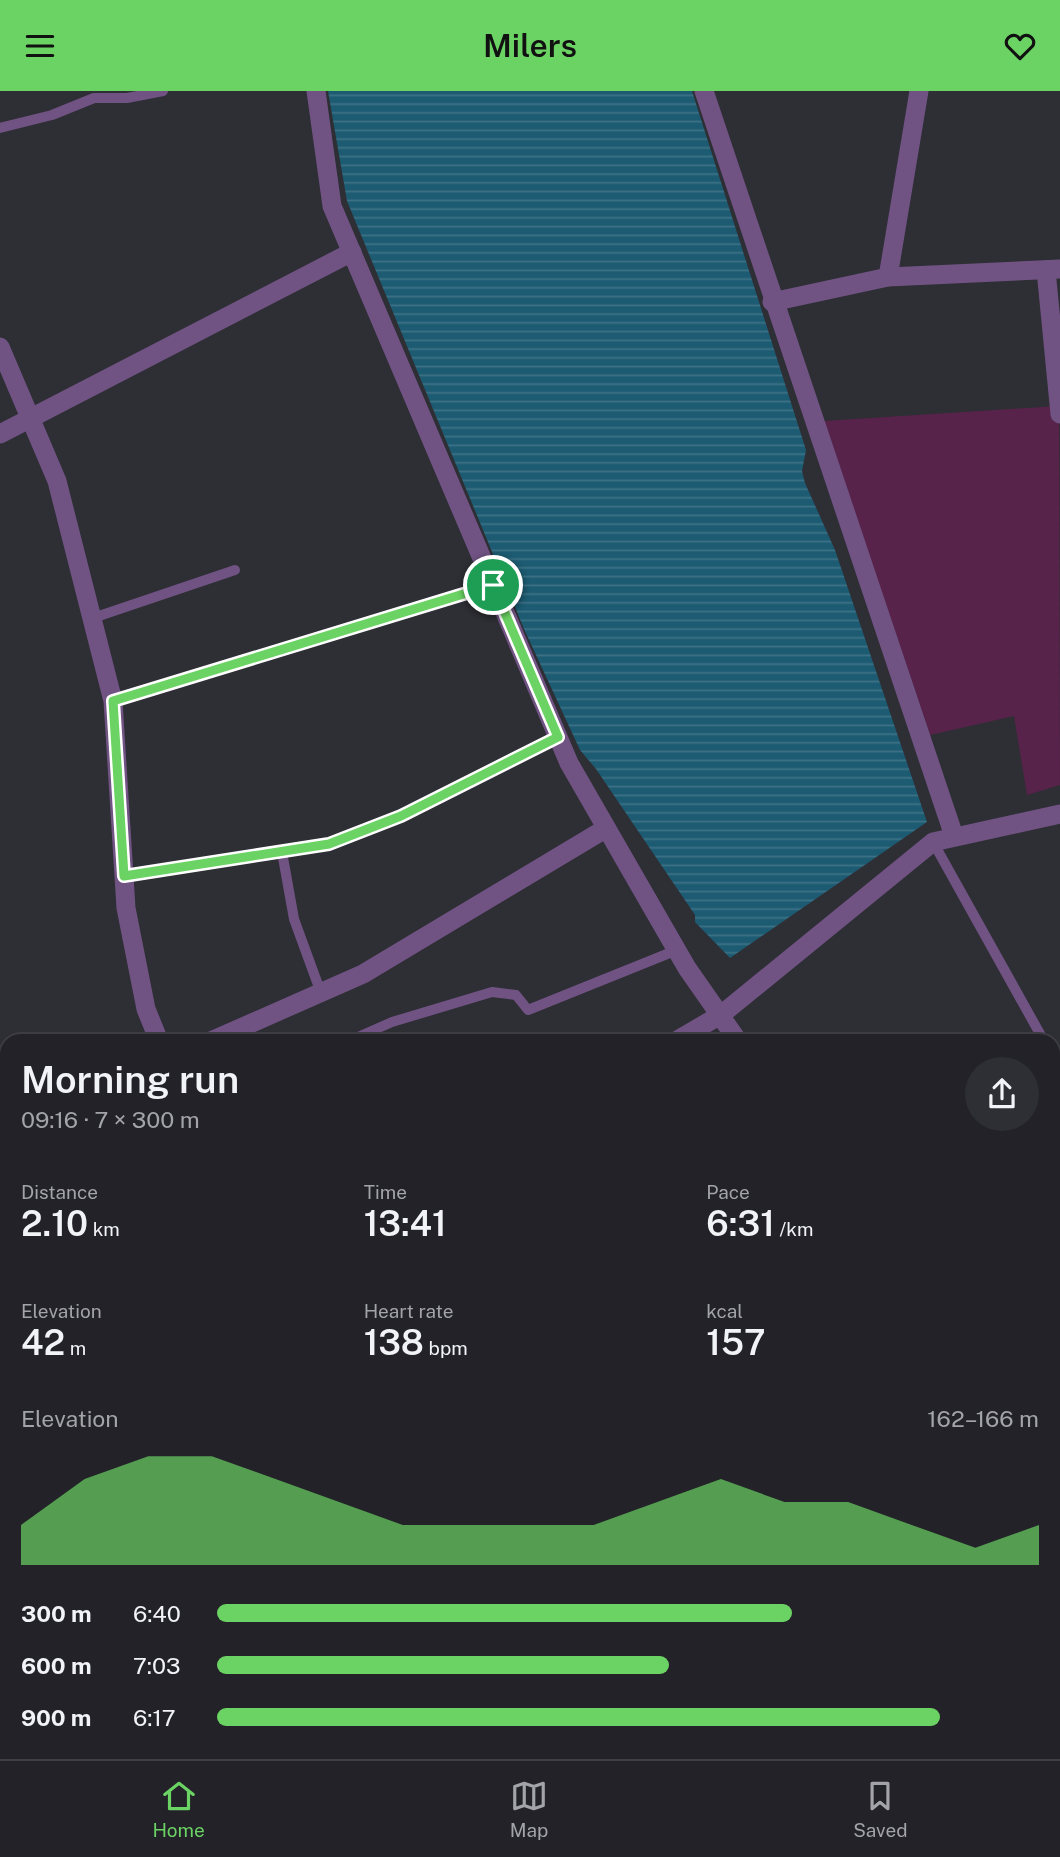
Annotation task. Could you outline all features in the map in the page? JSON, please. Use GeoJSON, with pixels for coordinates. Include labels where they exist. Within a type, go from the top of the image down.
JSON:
{"type":"FeatureCollection","features":[{"type":"Feature","properties":{"kind":"street"},"geometry":{"type":"LineString","coordinates":[[316,91],[332,206],[558,737],[605,829],[677,950],[734,1034]]}},
{"type":"Feature","properties":{"kind":"street"},"geometry":{"type":"LineString","coordinates":[[704,91],[772,302],[954,836]]}},
{"type":"Feature","properties":{"kind":"street"},"geometry":{"type":"LineString","coordinates":[[888,277],[919,91]]}},
{"type":"Feature","properties":{"kind":"street"},"geometry":{"type":"LineString","coordinates":[[0,434],[352,252]]}},
{"type":"Feature","properties":{"kind":"street"},"geometry":{"type":"LineString","coordinates":[[772,302],[888,277],[1053,269],[1060,414]]}},
{"type":"Feature","properties":{"kind":"street"},"geometry":{"type":"LineString","coordinates":[[0,347],[57,481],[113,701],[126,908],[146,1009],[156,1034]]}},
{"type":"Feature","properties":{"kind":"street"},"geometry":{"type":"LineString","coordinates":[[688,1034],[722,1014],[933,842],[1060,814]]}},
{"type":"Feature","properties":{"kind":"street"},"geometry":{"type":"LineString","coordinates":[[227,1034],[363,974],[605,829]]}},
{"type":"Feature","properties":{"kind":"lane"},"geometry":{"type":"LineString","coordinates":[[0,128],[52,115],[94,98],[127,98],[163,91]]}},
{"type":"Feature","properties":{"kind":"lane"},"geometry":{"type":"LineString","coordinates":[[93,618],[234,570]]}},
{"type":"Feature","properties":{"kind":"lane"},"geometry":{"type":"LineString","coordinates":[[113,701],[493,585]]}},
{"type":"Feature","properties":{"kind":"lane"},"geometry":{"type":"LineString","coordinates":[[124,876],[329,844],[401,816],[558,737]]}},
{"type":"Feature","properties":{"kind":"lane"},"geometry":{"type":"LineString","coordinates":[[933,842],[1040,1034]]}},
{"type":"Feature","properties":{"kind":"lane"},"geometry":{"type":"LineString","coordinates":[[282,852],[294,919],[321,993]]}},
{"type":"Feature","properties":{"kind":"lane"},"geometry":{"type":"LineString","coordinates":[[365,1034],[392,1022],[492,992],[516,995],[528,1010],[677,950]]}},
{"type":"Feature","properties":{"kind":"shaded area"},"geometry":{"type":"Polygon","coordinates":[[[1059,406],[1060,785],[1027,795],[1014,716],[930,735],[824,421],[1059,406]]]}},
{"type":"Feature","properties":{"kind":"water"},"geometry":{"type":"Polygon","coordinates":[[[328,91],[692,91],[806,450],[802,471],[805,483],[835,550],[927,822],[730,958],[695,922],[695,915],[596,769],[580,750],[524,629],[347,201],[328,91]]]}},
{"type":"Feature","properties":{"kind":"route"},"geometry":{"type":"LineString","coordinates":[[493,585],[558,737],[401,816],[329,844],[124,876],[113,701],[493,585]]}}]}
